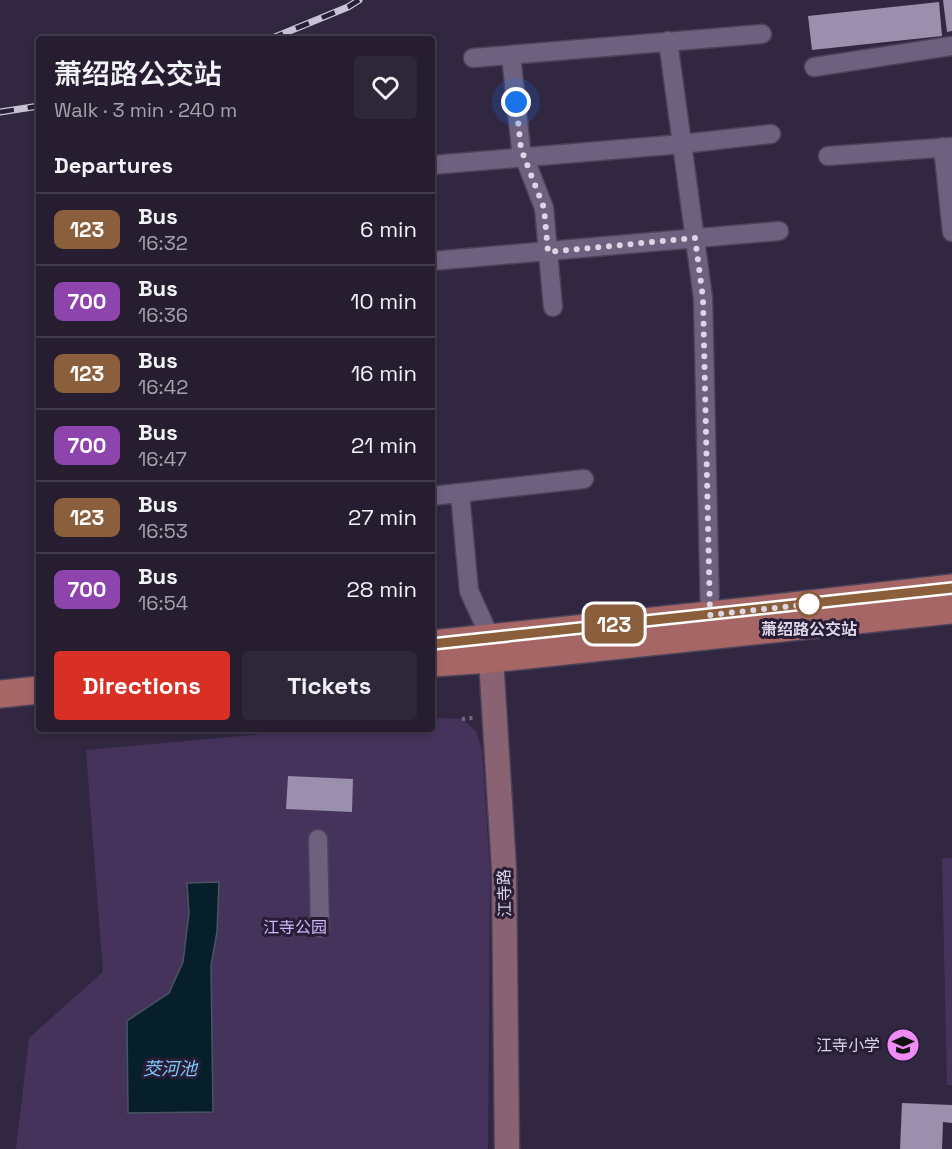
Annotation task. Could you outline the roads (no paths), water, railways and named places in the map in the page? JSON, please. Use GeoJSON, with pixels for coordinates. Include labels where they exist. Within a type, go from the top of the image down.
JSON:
{"type":"FeatureCollection","features":[{"type":"Feature","properties":{"kind":"main road"},"geometry":{"type":"LineString","coordinates":[[435,662],[490,648],[710,615],[952,588]]}},
{"type":"Feature","properties":{"kind":"main road"},"geometry":{"type":"LineString","coordinates":[[435,644],[490,648],[952,610]]}},
{"type":"Feature","properties":{"kind":"main road"},"geometry":{"type":"LineString","coordinates":[[0,694],[36,690]]}},
{"type":"Feature","properties":{"kind":"main road"},"geometry":{"type":"LineString","coordinates":[[0,712],[36,708]]}},
{"type":"Feature","properties":{"kind":"street"},"geometry":{"type":"LineString","coordinates":[[473,58],[762,34]]}},
{"type":"Feature","properties":{"kind":"street"},"geometry":{"type":"LineString","coordinates":[[668,41],[703,298],[710,615]]}},
{"type":"Feature","properties":{"kind":"street"},"geometry":{"type":"LineString","coordinates":[[814,67],[952,46]]}},
{"type":"Feature","properties":{"kind":"street"},"geometry":{"type":"LineString","coordinates":[[511,55],[521,149],[544,208],[553,308]]}},
{"type":"Feature","properties":{"kind":"street"},"geometry":{"type":"LineString","coordinates":[[435,165],[525,159],[771,134]]}},
{"type":"Feature","properties":{"kind":"street"},"geometry":{"type":"LineString","coordinates":[[828,156],[948,147],[952,232]]}},
{"type":"Feature","properties":{"kind":"street"},"geometry":{"type":"LineString","coordinates":[[435,261],[779,231]]}},
{"type":"Feature","properties":{"kind":"street"},"geometry":{"type":"LineString","coordinates":[[435,496],[584,478]]}},
{"type":"Feature","properties":{"kind":"street"},"geometry":{"type":"LineString","coordinates":[[460,494],[469,591],[490,648]]}},
{"type":"Feature","properties":{"kind":"street","name":"江寺路"},"geometry":{"type":"LineString","coordinates":[[490,648],[504,869],[507,1149]]}},
{"type":"Feature","properties":{"kind":"street"},"geometry":{"type":"LineString","coordinates":[[318,839],[320,928]]}},
{"type":"Feature","properties":{"kind":"water","name":"茭河池"},"geometry":{"type":"Polygon","coordinates":[[[219,882],[217,932],[211,965],[213,1112],[128,1113],[127,1021],[169,993],[183,962],[189,913],[187,883],[219,882]]]}},
{"type":"Feature","properties":{"kind":"railway"},"geometry":{"type":"LineString","coordinates":[[277,36],[348,7],[359,0]]}},
{"type":"Feature","properties":{"kind":"railway"},"geometry":{"type":"LineString","coordinates":[[0,112],[36,106]]}},
{"type":"Feature","properties":{"kind":"place","name":"萧绍路公交站"},"geometry":{"type":"Point","coordinates":[809,604]}},
{"type":"Feature","properties":{"kind":"place","name":"江寺小学"},"geometry":{"type":"Point","coordinates":[903,1045]}},
{"type":"Feature","properties":{"kind":"park label","name":"江寺公园"},"geometry":{"type":"Point","coordinates":[295,927]}}]}
